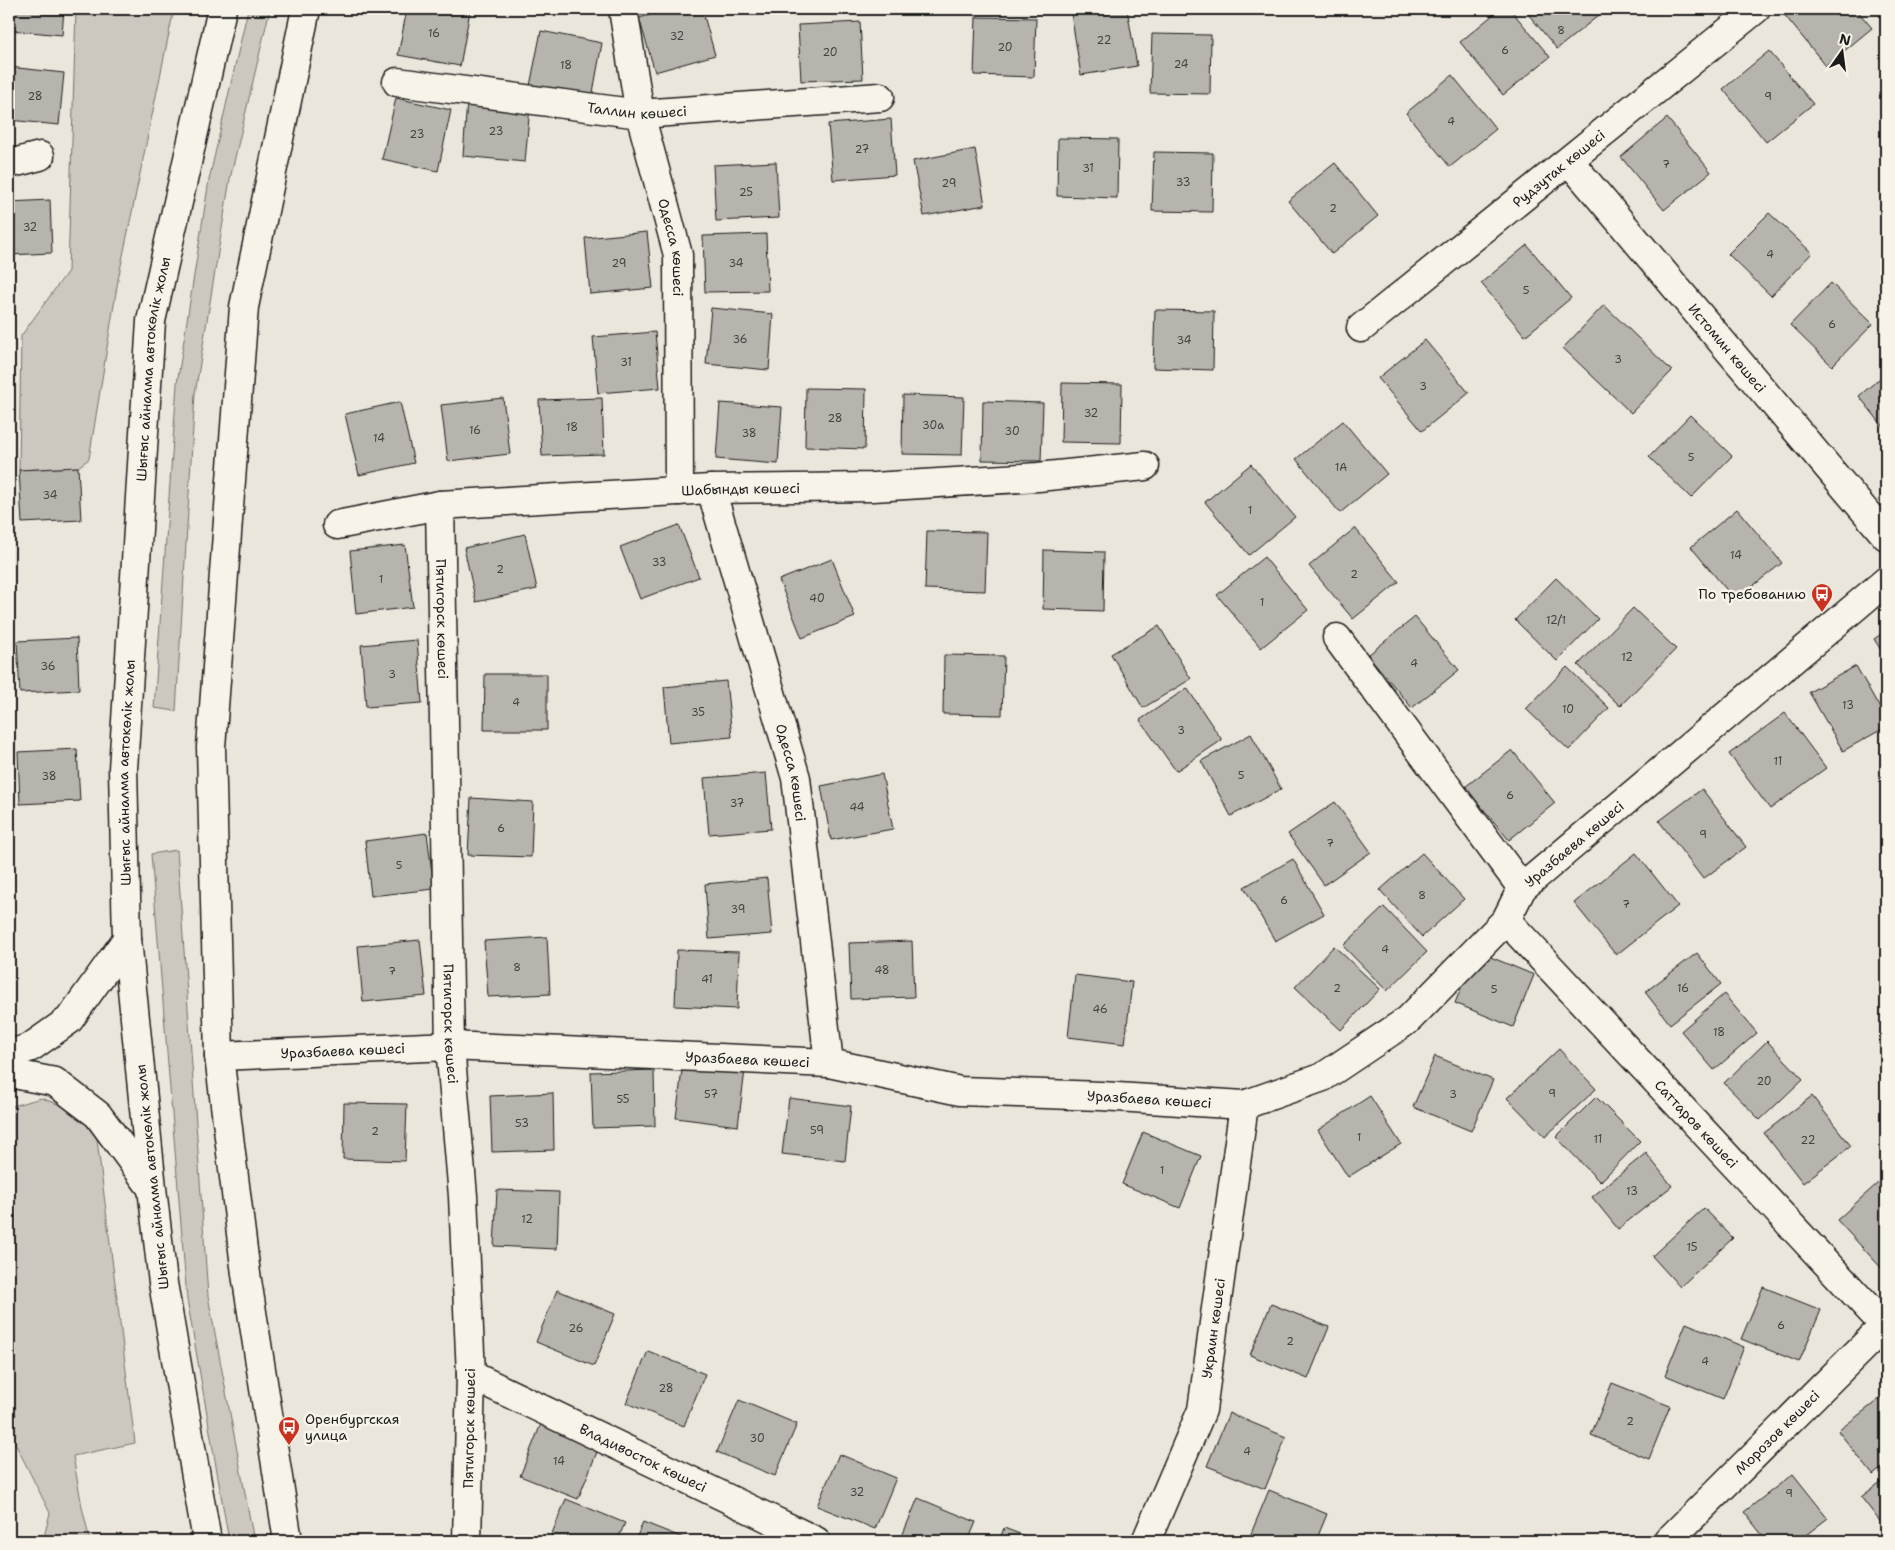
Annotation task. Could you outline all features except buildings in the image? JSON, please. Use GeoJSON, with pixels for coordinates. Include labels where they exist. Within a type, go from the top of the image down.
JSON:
{"type":"FeatureCollection","features":[{"type":"Feature","properties":{"kind":"street","name":"Шығыс айналма автокөлік жолы"},"geometry":{"type":"LineString","coordinates":[[206,1541],[163,1283],[152,1188],[127,939],[123,769],[151,322],[222,9]]}},
{"type":"Feature","properties":{"kind":"street"},"geometry":{"type":"LineString","coordinates":[[288,1541],[246,1274],[219,1056],[211,747],[244,307],[306,9]]}},
{"type":"Feature","properties":{"kind":"street","name":"Одесса көшесі"},"geometry":{"type":"LineString","coordinates":[[623,9],[640,114],[678,255],[679,491]]}},
{"type":"Feature","properties":{"kind":"street","name":"Рудзутак көшесі"},"geometry":{"type":"LineString","coordinates":[[1361,328],[1756,9]]}},
{"type":"Feature","properties":{"kind":"street","name":"Таллин көшесі"},"geometry":{"type":"LineString","coordinates":[[397,82],[640,114],[880,97]]}},
{"type":"Feature","properties":{"kind":"street"},"geometry":{"type":"LineString","coordinates":[[9,164],[40,156]]}},
{"type":"Feature","properties":{"kind":"street","name":"Истомин көшесі"},"geometry":{"type":"LineString","coordinates":[[1569,161],[1886,536]]}},
{"type":"Feature","properties":{"kind":"street","name":"Шабынды көшесі"},"geometry":{"type":"LineString","coordinates":[[337,525],[440,504],[711,489],[873,487],[1038,477],[1145,466]]}},
{"type":"Feature","properties":{"kind":"street","name":"Одесса көшесі"},"geometry":{"type":"LineString","coordinates":[[711,489],[796,778],[829,1064]]}},
{"type":"Feature","properties":{"kind":"street","name":"Пятигорск көшесі"},"geometry":{"type":"LineString","coordinates":[[440,504],[450,1046],[463,1196],[471,1375],[467,1541]]}},
{"type":"Feature","properties":{"kind":"street","name":"Уразбаева көшесі"},"geometry":{"type":"LineString","coordinates":[[219,1056],[450,1046],[829,1064],[960,1091],[1101,1096],[1244,1105],[1323,1077],[1408,1020],[1506,920],[1522,888],[1886,581]]}},
{"type":"Feature","properties":{"kind":"street"},"geometry":{"type":"LineString","coordinates":[[1337,638],[1522,888]]}},
{"type":"Feature","properties":{"kind":"street","name":"Саттаров көшесі"},"geometry":{"type":"LineString","coordinates":[[1506,920],[1886,1325]]}},
{"type":"Feature","properties":{"kind":"street"},"geometry":{"type":"LineString","coordinates":[[9,1056],[31,1047],[69,1020],[127,939]]}},
{"type":"Feature","properties":{"kind":"street"},"geometry":{"type":"LineString","coordinates":[[9,1073],[55,1082],[98,1115],[152,1188]]}},
{"type":"Feature","properties":{"kind":"street","name":"Украин көшесі"},"geometry":{"type":"LineString","coordinates":[[1146,1541],[1202,1410],[1244,1105]]}},
{"type":"Feature","properties":{"kind":"street","name":"Морозов көшесі"},"geometry":{"type":"LineString","coordinates":[[1668,1541],[1886,1325]]}},
{"type":"Feature","properties":{"kind":"street","name":"Владивосток көшесі"},"geometry":{"type":"LineString","coordinates":[[471,1375],[816,1541]]}},
{"type":"Feature","properties":{"kind":"shaded area"},"geometry":{"type":"Polygon","coordinates":[[[76,9],[174,9],[118,280],[89,459],[78,467],[19,470],[21,336],[68,271],[76,9]]]}},
{"type":"Feature","properties":{"kind":"shaded area"},"geometry":{"type":"Polygon","coordinates":[[[248,9],[270,9],[230,179],[195,394],[176,711],[154,708],[177,384],[209,180],[248,9]]]}},
{"type":"Feature","properties":{"kind":"shaded area"},"geometry":{"type":"Polygon","coordinates":[[[177,850],[208,1296],[254,1541],[229,1541],[187,1299],[151,854],[177,850]]]}},
{"type":"Feature","properties":{"kind":"shaded area"},"geometry":{"type":"Polygon","coordinates":[[[41,1098],[77,1111],[97,1139],[135,1443],[73,1456],[90,1541],[43,1541],[50,1513],[14,1441],[9,1327],[9,1107],[41,1098]]]}},
{"type":"Feature","properties":{"kind":"place","name":"По требованию"},"geometry":{"type":"Point","coordinates":[1822,613]}},
{"type":"Feature","properties":{"kind":"place","name":"Оренбургская улица"},"geometry":{"type":"Point","coordinates":[289,1446]}}]}
